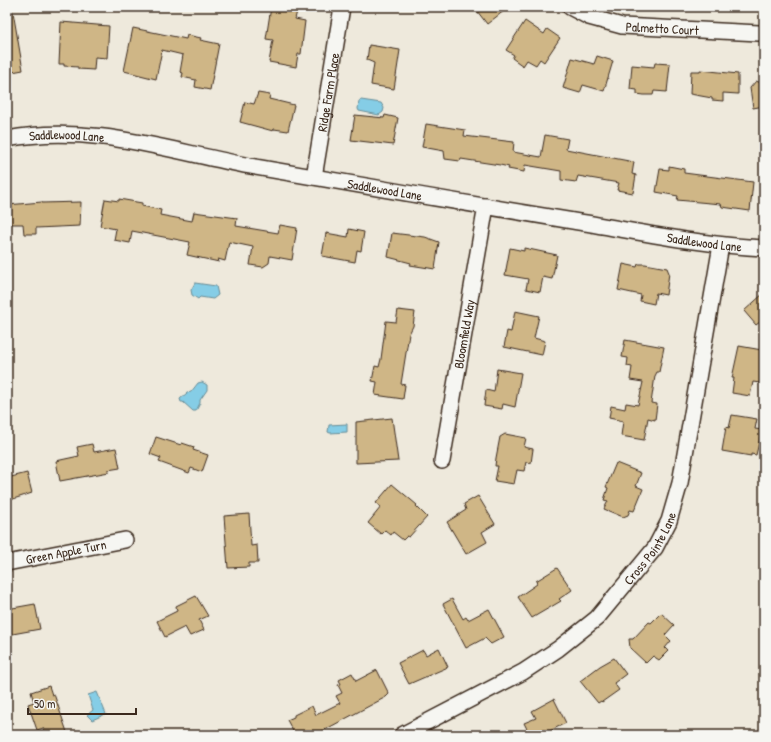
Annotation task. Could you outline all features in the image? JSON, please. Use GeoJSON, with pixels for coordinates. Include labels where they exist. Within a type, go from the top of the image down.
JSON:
{"type":"FeatureCollection","features":[{"type":"Feature","properties":{"kind":"street","name":"Ridge Farm Place"},"geometry":{"type":"LineString","coordinates":[[314,177],[342,7]]}},
{"type":"Feature","properties":{"kind":"street","name":"Palmetto Court"},"geometry":{"type":"LineString","coordinates":[[570,7],[589,17],[622,26],[759,33]]}},
{"type":"Feature","properties":{"kind":"street","name":"Saddlewood Lane"},"geometry":{"type":"LineString","coordinates":[[7,138],[57,133],[108,136],[314,177],[721,245],[764,248]]}},
{"type":"Feature","properties":{"kind":"street","name":"Bloomfield Way"},"geometry":{"type":"LineString","coordinates":[[442,461],[486,206]]}},
{"type":"Feature","properties":{"kind":"street","name":"Cross Pointe Lane"},"geometry":{"type":"LineString","coordinates":[[402,735],[523,672],[564,645],[597,618],[655,548],[669,521],[682,476],[721,245]]}},
{"type":"Feature","properties":{"kind":"street","name":"Green Apple Turn"},"geometry":{"type":"LineString","coordinates":[[7,563],[125,540]]}},
{"type":"Feature","properties":{"kind":"water"},"geometry":{"type":"Polygon","coordinates":[[[359,101],[381,103],[384,108],[383,112],[379,115],[359,111],[359,101]]]}},
{"type":"Feature","properties":{"kind":"water"},"geometry":{"type":"Polygon","coordinates":[[[195,283],[216,286],[218,295],[213,299],[200,297],[198,299],[192,295],[191,290],[195,283]]]}},
{"type":"Feature","properties":{"kind":"water"},"geometry":{"type":"Polygon","coordinates":[[[202,382],[207,385],[207,390],[200,400],[196,411],[193,411],[181,402],[180,399],[187,393],[191,392],[198,383],[202,382]]]}},
{"type":"Feature","properties":{"kind":"water"},"geometry":{"type":"Polygon","coordinates":[[[347,424],[347,432],[328,432],[329,425],[347,424]]]}},
{"type":"Feature","properties":{"kind":"water"},"geometry":{"type":"Polygon","coordinates":[[[97,692],[106,714],[92,720],[87,715],[93,710],[88,695],[97,692]]]}},
{"type":"Feature","properties":{"kind":"building"},"geometry":{"type":"Polygon","coordinates":[[[271,7],[298,7],[295,19],[305,21],[301,54],[298,54],[296,67],[269,62],[273,40],[266,39],[271,7]]]}},
{"type":"Feature","properties":{"kind":"building"},"geometry":{"type":"Polygon","coordinates":[[[474,7],[509,7],[487,24],[474,7]]]}},
{"type":"Feature","properties":{"kind":"building"},"geometry":{"type":"Polygon","coordinates":[[[13,12],[23,70],[7,73],[7,13],[13,12]]]}},
{"type":"Feature","properties":{"kind":"building"},"geometry":{"type":"Polygon","coordinates":[[[525,21],[544,34],[547,29],[560,38],[544,62],[540,59],[536,65],[527,60],[523,66],[512,58],[514,55],[506,50],[525,21]]]}},
{"type":"Feature","properties":{"kind":"building"},"geometry":{"type":"Polygon","coordinates":[[[61,22],[109,26],[107,58],[95,57],[94,70],[78,69],[78,67],[59,64],[61,22]]]}},
{"type":"Feature","properties":{"kind":"building"},"geometry":{"type":"Polygon","coordinates":[[[133,28],[186,39],[187,35],[201,38],[200,40],[219,44],[210,90],[195,87],[196,80],[182,77],[183,73],[180,72],[183,55],[162,50],[156,79],[124,71],[133,28]]]}},
{"type":"Feature","properties":{"kind":"building"},"geometry":{"type":"Polygon","coordinates":[[[369,45],[400,50],[394,89],[371,85],[374,63],[367,60],[369,45]]]}},
{"type":"Feature","properties":{"kind":"building"},"geometry":{"type":"Polygon","coordinates":[[[597,56],[613,61],[604,91],[583,85],[580,93],[563,88],[572,58],[594,64],[597,56]]]}},
{"type":"Feature","properties":{"kind":"building"},"geometry":{"type":"Polygon","coordinates":[[[655,63],[670,64],[667,92],[654,91],[653,95],[644,95],[637,94],[637,90],[630,89],[632,65],[654,67],[655,63]]]}},
{"type":"Feature","properties":{"kind":"building"},"geometry":{"type":"Polygon","coordinates":[[[700,70],[738,74],[738,94],[723,93],[723,101],[712,100],[712,98],[690,94],[691,71],[700,70]]]}},
{"type":"Feature","properties":{"kind":"building"},"geometry":{"type":"Polygon","coordinates":[[[756,81],[764,84],[764,106],[753,108],[750,88],[756,81]]]}},
{"type":"Feature","properties":{"kind":"building"},"geometry":{"type":"Polygon","coordinates":[[[258,93],[270,95],[269,99],[294,105],[288,131],[274,129],[273,131],[240,122],[245,102],[254,104],[258,93]]]}},
{"type":"Feature","properties":{"kind":"building"},"geometry":{"type":"Polygon","coordinates":[[[355,115],[384,118],[385,115],[398,118],[393,145],[351,140],[355,115]]]}},
{"type":"Feature","properties":{"kind":"building"},"geometry":{"type":"Polygon","coordinates":[[[426,124],[465,130],[464,136],[514,142],[513,152],[541,157],[545,135],[568,139],[566,149],[634,162],[632,174],[636,175],[633,193],[617,190],[619,183],[578,176],[576,182],[561,180],[561,171],[525,165],[524,172],[508,169],[509,167],[500,165],[461,159],[460,161],[445,159],[444,151],[422,147],[426,124]]]}},
{"type":"Feature","properties":{"kind":"building"},"geometry":{"type":"Polygon","coordinates":[[[669,166],[684,169],[684,173],[753,182],[750,211],[722,207],[721,204],[677,200],[678,196],[656,192],[660,169],[669,170],[669,166]]]}},
{"type":"Feature","properties":{"kind":"building"},"geometry":{"type":"Polygon","coordinates":[[[105,199],[119,201],[119,199],[142,203],[142,206],[161,210],[160,215],[192,221],[194,212],[237,218],[236,226],[278,233],[280,225],[297,228],[292,260],[270,256],[269,263],[263,267],[250,265],[253,247],[229,242],[225,261],[218,259],[219,262],[187,255],[190,242],[132,231],[130,243],[114,240],[116,229],[100,226],[105,199]]]}},
{"type":"Feature","properties":{"kind":"building"},"geometry":{"type":"Polygon","coordinates":[[[42,202],[81,202],[80,226],[36,228],[36,234],[24,234],[23,224],[7,224],[7,205],[42,202]]]}},
{"type":"Feature","properties":{"kind":"building"},"geometry":{"type":"Polygon","coordinates":[[[349,229],[364,232],[361,251],[357,250],[355,262],[322,256],[326,233],[348,237],[349,229]]]}},
{"type":"Feature","properties":{"kind":"building"},"geometry":{"type":"Polygon","coordinates":[[[392,233],[425,237],[439,242],[435,269],[410,265],[411,263],[388,257],[392,233]]]}},
{"type":"Feature","properties":{"kind":"building"},"geometry":{"type":"Polygon","coordinates":[[[510,248],[524,251],[524,248],[557,255],[552,279],[543,277],[540,292],[526,289],[528,279],[505,275],[510,248]]]}},
{"type":"Feature","properties":{"kind":"building"},"geometry":{"type":"Polygon","coordinates":[[[623,264],[637,267],[638,264],[645,264],[667,268],[669,273],[666,295],[656,293],[654,304],[640,301],[641,295],[618,290],[623,264]]]}},
{"type":"Feature","properties":{"kind":"building"},"geometry":{"type":"Polygon","coordinates":[[[764,293],[764,319],[756,325],[744,311],[764,293]]]}},
{"type":"Feature","properties":{"kind":"building"},"geometry":{"type":"Polygon","coordinates":[[[398,310],[415,312],[413,326],[409,334],[401,384],[405,385],[403,399],[375,395],[377,382],[372,381],[375,366],[379,367],[381,359],[386,321],[396,322],[398,310]]]}},
{"type":"Feature","properties":{"kind":"building"},"geometry":{"type":"Polygon","coordinates":[[[515,311],[539,316],[534,338],[545,341],[542,355],[504,347],[507,331],[511,332],[515,311]]]}},
{"type":"Feature","properties":{"kind":"building"},"geometry":{"type":"Polygon","coordinates":[[[625,340],[664,347],[659,372],[657,372],[655,376],[651,403],[657,404],[655,420],[648,418],[644,440],[621,436],[623,421],[609,418],[611,406],[625,409],[626,403],[638,405],[643,382],[630,380],[632,367],[627,366],[628,358],[622,357],[625,340]]]}},
{"type":"Feature","properties":{"kind":"building"},"geometry":{"type":"Polygon","coordinates":[[[739,346],[762,350],[761,359],[764,361],[764,374],[762,374],[760,383],[753,382],[750,396],[732,393],[734,378],[732,378],[739,346]]]}},
{"type":"Feature","properties":{"kind":"building"},"geometry":{"type":"Polygon","coordinates":[[[497,369],[521,373],[515,407],[503,404],[502,409],[484,406],[486,390],[494,392],[497,369]]]}},
{"type":"Feature","properties":{"kind":"building"},"geometry":{"type":"Polygon","coordinates":[[[732,415],[757,419],[755,429],[762,430],[756,455],[751,454],[751,456],[722,451],[726,427],[729,428],[732,415]]]}},
{"type":"Feature","properties":{"kind":"building"},"geometry":{"type":"Polygon","coordinates":[[[392,418],[398,461],[356,463],[356,422],[392,418]]]}},
{"type":"Feature","properties":{"kind":"building"},"geometry":{"type":"Polygon","coordinates":[[[505,434],[526,438],[524,447],[533,449],[531,463],[526,462],[524,471],[517,470],[514,484],[495,481],[498,466],[495,466],[500,437],[505,434]]]}},
{"type":"Feature","properties":{"kind":"building"},"geometry":{"type":"Polygon","coordinates":[[[156,437],[181,445],[182,443],[194,447],[193,450],[208,455],[202,472],[191,468],[189,473],[159,462],[161,458],[150,454],[156,437]]]}},
{"type":"Feature","properties":{"kind":"building"},"geometry":{"type":"Polygon","coordinates":[[[92,444],[94,452],[116,448],[120,468],[108,470],[109,472],[60,481],[56,461],[79,456],[77,447],[92,444]]]}},
{"type":"Feature","properties":{"kind":"building"},"geometry":{"type":"Polygon","coordinates":[[[616,463],[641,473],[636,486],[643,489],[634,511],[630,510],[628,515],[623,517],[604,509],[608,501],[604,500],[608,488],[606,487],[616,463]]]}},
{"type":"Feature","properties":{"kind":"building"},"geometry":{"type":"Polygon","coordinates":[[[27,473],[32,493],[7,501],[7,478],[27,473]]]}},
{"type":"Feature","properties":{"kind":"building"},"geometry":{"type":"Polygon","coordinates":[[[392,484],[417,505],[416,506],[427,517],[409,537],[407,536],[403,540],[393,532],[391,535],[385,530],[381,534],[368,523],[381,507],[376,503],[392,484]]]}},
{"type":"Feature","properties":{"kind":"building"},"geometry":{"type":"Polygon","coordinates":[[[478,496],[495,524],[482,532],[487,542],[466,554],[447,522],[466,510],[464,504],[478,496]]]}},
{"type":"Feature","properties":{"kind":"building"},"geometry":{"type":"Polygon","coordinates":[[[249,514],[251,546],[257,545],[258,563],[249,563],[249,567],[228,568],[224,516],[249,514]]]}},
{"type":"Feature","properties":{"kind":"building"},"geometry":{"type":"Polygon","coordinates":[[[557,568],[572,590],[559,599],[561,601],[532,618],[518,597],[537,584],[536,581],[557,568]]]}},
{"type":"Feature","properties":{"kind":"building"},"geometry":{"type":"Polygon","coordinates":[[[196,596],[208,616],[199,620],[204,630],[190,636],[185,627],[165,637],[157,621],[177,611],[176,606],[196,596]]]}},
{"type":"Feature","properties":{"kind":"building"},"geometry":{"type":"Polygon","coordinates":[[[452,599],[463,619],[466,617],[468,620],[489,609],[504,637],[491,644],[485,638],[466,648],[443,604],[452,599]]]}},
{"type":"Feature","properties":{"kind":"building"},"geometry":{"type":"Polygon","coordinates":[[[35,604],[40,629],[7,635],[7,609],[35,604]]]}},
{"type":"Feature","properties":{"kind":"building"},"geometry":{"type":"Polygon","coordinates":[[[661,613],[674,625],[665,635],[671,641],[665,648],[668,651],[659,660],[653,656],[646,663],[630,648],[629,639],[633,639],[649,622],[651,623],[661,613]]]}},
{"type":"Feature","properties":{"kind":"building"},"geometry":{"type":"Polygon","coordinates":[[[439,648],[448,667],[409,684],[398,663],[423,650],[426,655],[439,648]]]}},
{"type":"Feature","properties":{"kind":"building"},"geometry":{"type":"Polygon","coordinates":[[[614,658],[626,674],[614,683],[619,690],[602,702],[601,701],[598,703],[580,681],[600,666],[614,658]]]}},
{"type":"Feature","properties":{"kind":"building"},"geometry":{"type":"Polygon","coordinates":[[[377,670],[389,694],[386,697],[315,735],[295,735],[287,720],[312,706],[316,715],[340,703],[336,696],[342,693],[338,685],[341,684],[339,680],[352,673],[356,681],[377,670]]]}},
{"type":"Feature","properties":{"kind":"building"},"geometry":{"type":"Polygon","coordinates":[[[49,686],[52,695],[54,694],[68,735],[46,735],[43,728],[37,730],[28,704],[34,702],[31,692],[49,686]]]}},
{"type":"Feature","properties":{"kind":"building"},"geometry":{"type":"Polygon","coordinates":[[[554,699],[566,723],[541,735],[530,735],[524,723],[536,718],[532,711],[554,699]]]}}]}
